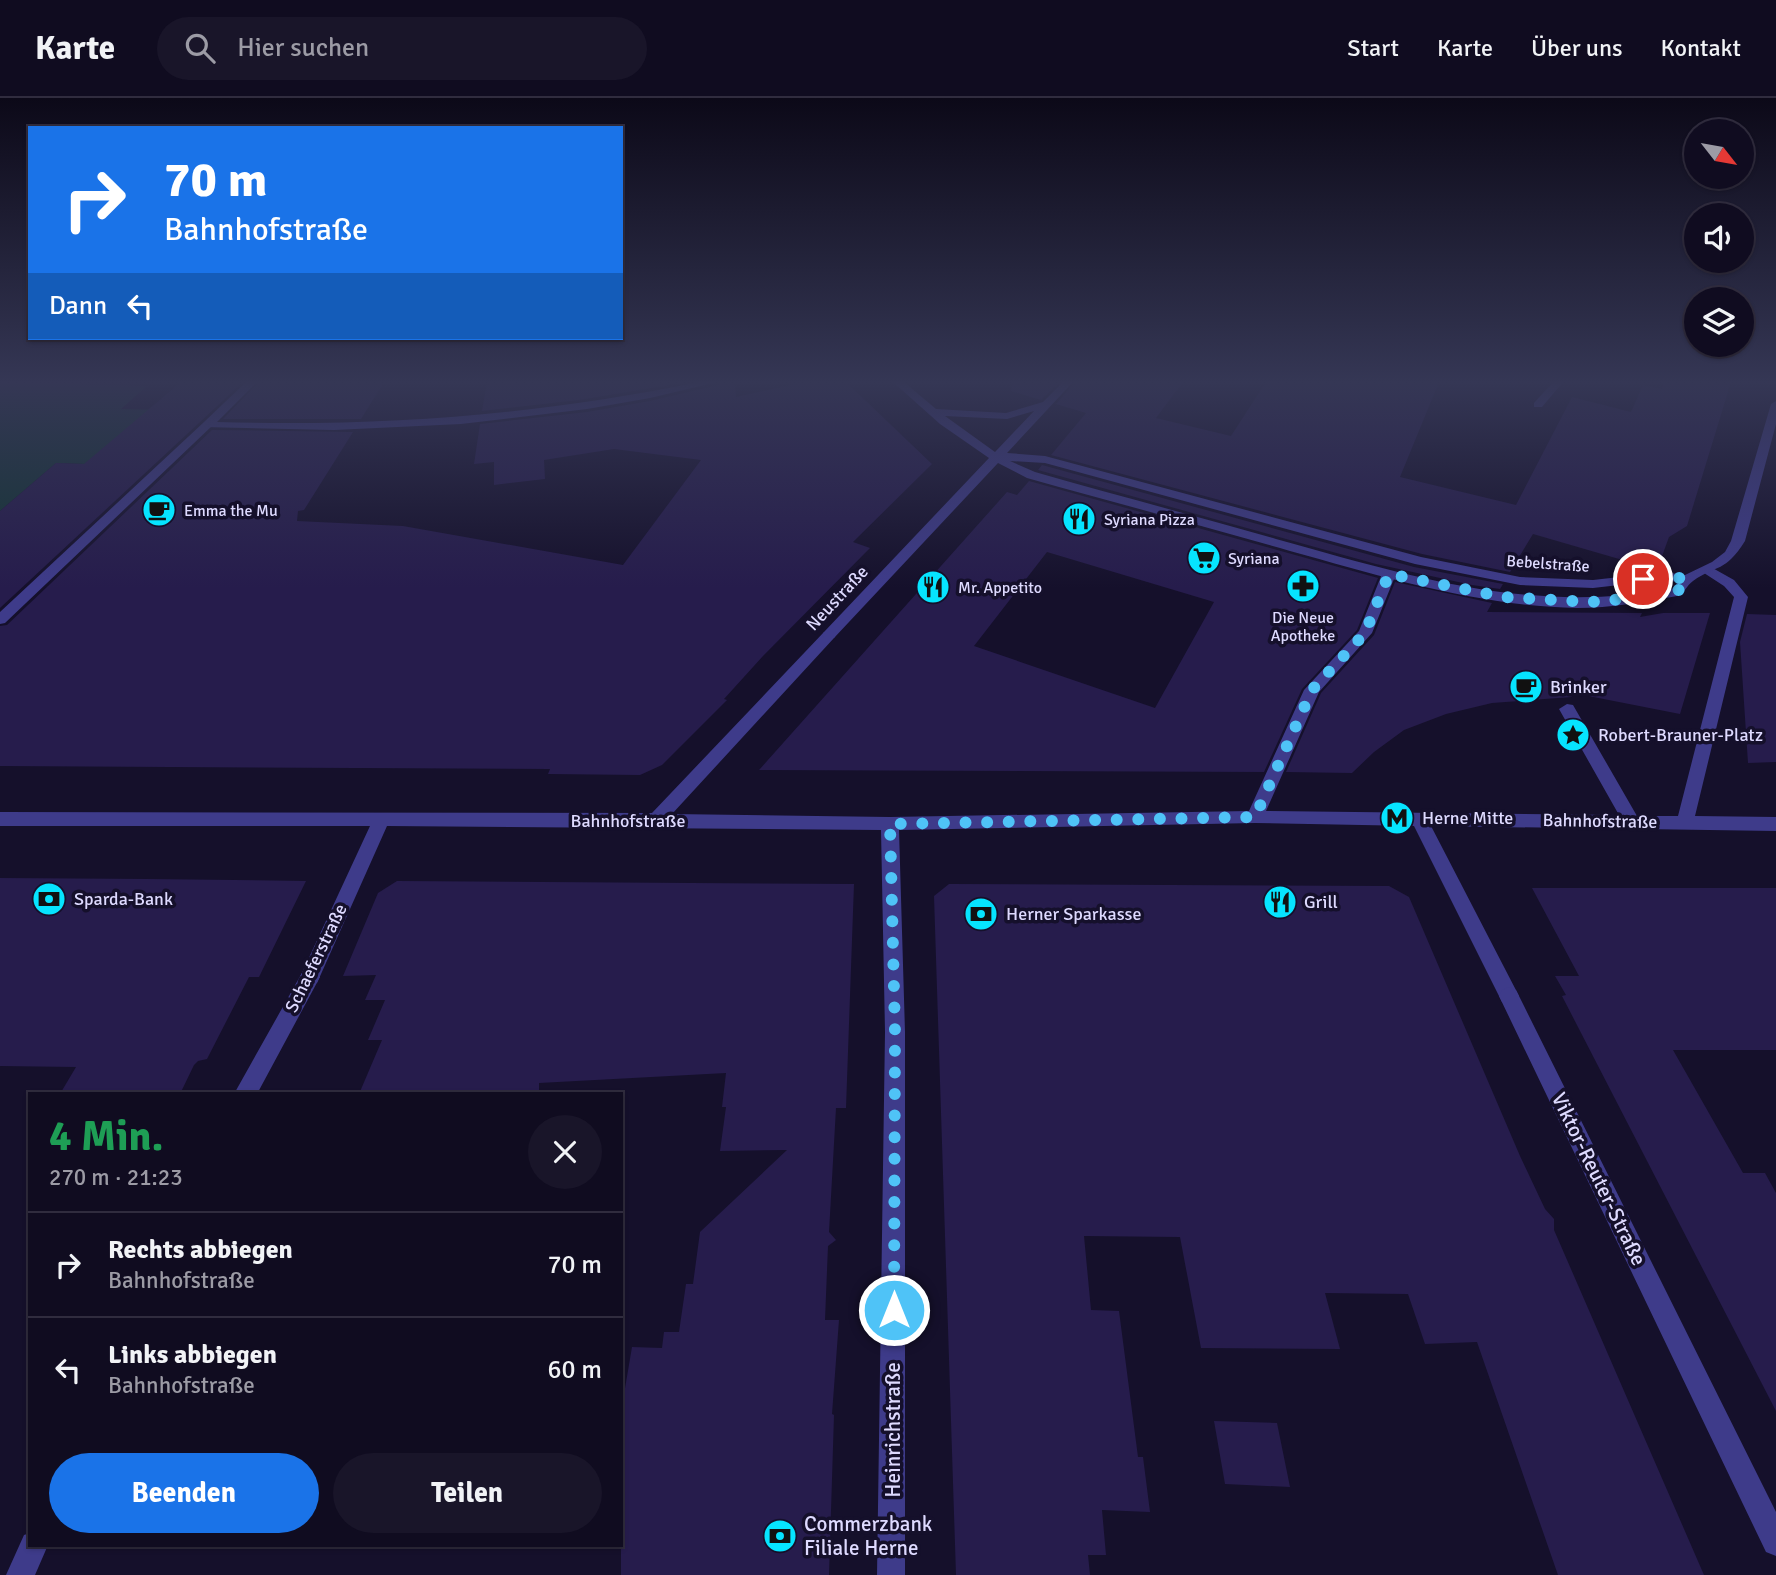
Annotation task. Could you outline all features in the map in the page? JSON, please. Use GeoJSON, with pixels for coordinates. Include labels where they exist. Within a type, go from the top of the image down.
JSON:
{"type":"FeatureCollection","features":[{"type":"Feature","properties":{"kind":"street"},"geometry":{"type":"LineString","coordinates":[[0,620],[179,451]]}},
{"type":"Feature","properties":{"kind":"street"},"geometry":{"type":"LineString","coordinates":[[989,451],[1014,469],[1031,475],[1389,574],[1493,596],[1605,603],[1677,592],[1687,579],[1709,570],[1730,554],[1741,534],[1763,451]]}},
{"type":"Feature","properties":{"kind":"street","name":"Neustraße"},"geometry":{"type":"LineString","coordinates":[[656,820],[1001,451]]}},
{"type":"Feature","properties":{"kind":"street","name":"Bebelstraße"},"geometry":{"type":"LineString","coordinates":[[996,456],[1045,460],[1420,561],[1496,577],[1568,584],[1623,582],[1663,576],[1687,579]]}},
{"type":"Feature","properties":{"kind":"street"},"geometry":{"type":"LineString","coordinates":[[1685,822],[1741,597],[1729,583],[1709,570]]}},
{"type":"Feature","properties":{"kind":"street"},"geometry":{"type":"LineString","coordinates":[[1255,817],[1312,690],[1365,633],[1389,574]]}},
{"type":"Feature","properties":{"kind":"street"},"geometry":{"type":"LineString","coordinates":[[1567,709],[1631,821]]}},
{"type":"Feature","properties":{"kind":"street","name":"Bahnhofstraße"},"geometry":{"type":"LineString","coordinates":[[0,819],[656,820],[890,824],[1255,817],[1776,824]]}},
{"type":"Feature","properties":{"kind":"street","name":"Viktor-Reuter-Straße"},"geometry":{"type":"LineString","coordinates":[[1419,819],[1509,996],[1776,1542]]}},
{"type":"Feature","properties":{"kind":"street","name":"Schaeferstraße"},"geometry":{"type":"LineString","coordinates":[[247,1092],[310,977],[381,820]]}},
{"type":"Feature","properties":{"kind":"street","name":"Heinrichstraße"},"geometry":{"type":"LineString","coordinates":[[890,824],[895,1032],[891,1575]]}},
{"type":"Feature","properties":{"kind":"street"},"geometry":{"type":"LineString","coordinates":[[20,1575],[33,1547]]}},
{"type":"Feature","properties":{"kind":"green space"},"geometry":{"type":"Polygon","coordinates":[[[0,451],[130,451],[117,465],[56,463],[0,511],[0,451]]]}},
{"type":"Feature","properties":{"kind":"building"},"geometry":{"type":"Polygon","coordinates":[[[99,451],[169,451],[0,608],[0,511],[56,463],[84,464],[99,451]]]}},
{"type":"Feature","properties":{"kind":"building"},"geometry":{"type":"Polygon","coordinates":[[[190,451],[341,451],[304,510],[298,511],[297,521],[403,526],[623,565],[701,460],[629,451],[918,451],[932,464],[853,542],[870,548],[763,656],[724,699],[727,700],[662,765],[640,775],[548,774],[550,769],[0,766],[0,626],[7,625],[190,451]]]}},
{"type":"Feature","properties":{"kind":"building"},"geometry":{"type":"Polygon","coordinates":[[[476,451],[602,451],[544,460],[545,479],[494,485],[494,462],[474,464],[476,451]]]}},
{"type":"Feature","properties":{"kind":"building"},"geometry":{"type":"Polygon","coordinates":[[[1054,451],[1411,451],[1400,477],[1516,505],[1544,451],[1710,451],[1687,526],[1669,537],[1657,570],[1533,534],[1510,572],[1422,554],[1051,455],[1054,451]]]}},
{"type":"Feature","properties":{"kind":"building"},"geometry":{"type":"Polygon","coordinates":[[[1042,465],[1414,567],[1503,584],[1500,589],[1472,585],[1376,564],[1038,470],[1042,465]]]}},
{"type":"Feature","properties":{"kind":"building"},"geometry":{"type":"Polygon","coordinates":[[[1029,481],[1378,578],[1357,630],[1302,689],[1264,772],[759,770],[1007,492],[1017,495],[1029,481]],[[1047,552],[974,646],[1155,708],[1214,602],[1047,552]]]}},
{"type":"Feature","properties":{"kind":"building"},"geometry":{"type":"Polygon","coordinates":[[[1395,582],[1492,603],[1487,612],[1642,613],[1640,617],[1663,613],[1710,613],[1680,714],[1568,692],[1572,697],[1492,703],[1446,714],[1404,730],[1374,752],[1352,773],[1286,772],[1321,693],[1374,635],[1395,582]]]}},
{"type":"Feature","properties":{"kind":"building"},"geometry":{"type":"Polygon","coordinates":[[[1747,614],[1776,615],[1776,762],[1748,763],[1740,642],[1747,614]]]}},
{"type":"Feature","properties":{"kind":"building"},"geometry":{"type":"Polygon","coordinates":[[[0,878],[306,881],[259,977],[249,977],[207,1059],[194,1065],[181,1092],[61,1092],[76,1067],[0,1066],[0,878]]]}},
{"type":"Feature","properties":{"kind":"building"},"geometry":{"type":"Polygon","coordinates":[[[397,881],[854,884],[846,1108],[836,1108],[829,1232],[836,1240],[828,1246],[825,1320],[839,1320],[832,1414],[829,1575],[621,1575],[623,1400],[632,1347],[662,1348],[664,1332],[679,1332],[686,1284],[693,1284],[700,1232],[787,1150],[720,1151],[726,1107],[722,1107],[726,1073],[539,1083],[539,1092],[360,1092],[382,1040],[368,1040],[385,1000],[365,1000],[376,975],[343,976],[378,893],[397,881]]]}},
{"type":"Feature","properties":{"kind":"building"},"geometry":{"type":"Polygon","coordinates":[[[949,884],[1389,886],[1409,897],[1520,1156],[1545,1209],[1554,1219],[1554,1230],[1704,1575],[1558,1575],[1477,1342],[1425,1344],[1408,1294],[1325,1293],[1340,1349],[1201,1348],[1180,1237],[1084,1236],[1091,1310],[1119,1311],[1138,1457],[1143,1457],[1150,1512],[1102,1510],[1106,1555],[1088,1555],[1090,1575],[956,1575],[934,896],[949,884]]]}},
{"type":"Feature","properties":{"kind":"building"},"geometry":{"type":"Polygon","coordinates":[[[1532,888],[1776,888],[1776,1050],[1673,1050],[1743,1173],[1765,1173],[1776,1193],[1776,1411],[1562,996],[1566,995],[1555,976],[1579,976],[1532,888]]]}},
{"type":"Feature","properties":{"kind":"building"},"geometry":{"type":"Polygon","coordinates":[[[1214,1421],[1277,1423],[1290,1487],[1225,1484],[1214,1421]]]}},
{"type":"Feature","properties":{"kind":"place","name":"Emma the Mu"},"geometry":{"type":"Point","coordinates":[159,510]}},
{"type":"Feature","properties":{"kind":"place","name":"Syriana Pizza"},"geometry":{"type":"Point","coordinates":[1079,519]}},
{"type":"Feature","properties":{"kind":"place","name":"Syriana"},"geometry":{"type":"Point","coordinates":[1204,558]}},
{"type":"Feature","properties":{"kind":"place","name":"Die Neue Apotheke"},"geometry":{"type":"Point","coordinates":[1303,586]}},
{"type":"Feature","properties":{"kind":"place","name":"Mr. Appetito"},"geometry":{"type":"Point","coordinates":[933,587]}},
{"type":"Feature","properties":{"kind":"place","name":"Brinker"},"geometry":{"type":"Point","coordinates":[1526,687]}},
{"type":"Feature","properties":{"kind":"place","name":"Robert-Brauner-Platz"},"geometry":{"type":"Point","coordinates":[1573,735]}},
{"type":"Feature","properties":{"kind":"place","name":"Herne Mitte"},"geometry":{"type":"Point","coordinates":[1397,818]}},
{"type":"Feature","properties":{"kind":"place","name":"Sparda-Bank"},"geometry":{"type":"Point","coordinates":[49,899]}},
{"type":"Feature","properties":{"kind":"place","name":"Grill"},"geometry":{"type":"Point","coordinates":[1280,902]}},
{"type":"Feature","properties":{"kind":"place","name":"Herner Sparkasse"},"geometry":{"type":"Point","coordinates":[981,914]}},
{"type":"Feature","properties":{"kind":"place","name":"Commerzbank Filiale Herne"},"geometry":{"type":"Point","coordinates":[780,1536]}},
{"type":"Feature","properties":{"kind":"route"},"geometry":{"type":"LineString","coordinates":[[894,1310],[895,1032],[890,824],[1255,817],[1312,690],[1365,633],[1389,574],[1504,597],[1605,603],[1677,592],[1687,579],[1663,576],[1643,579]]}}]}
